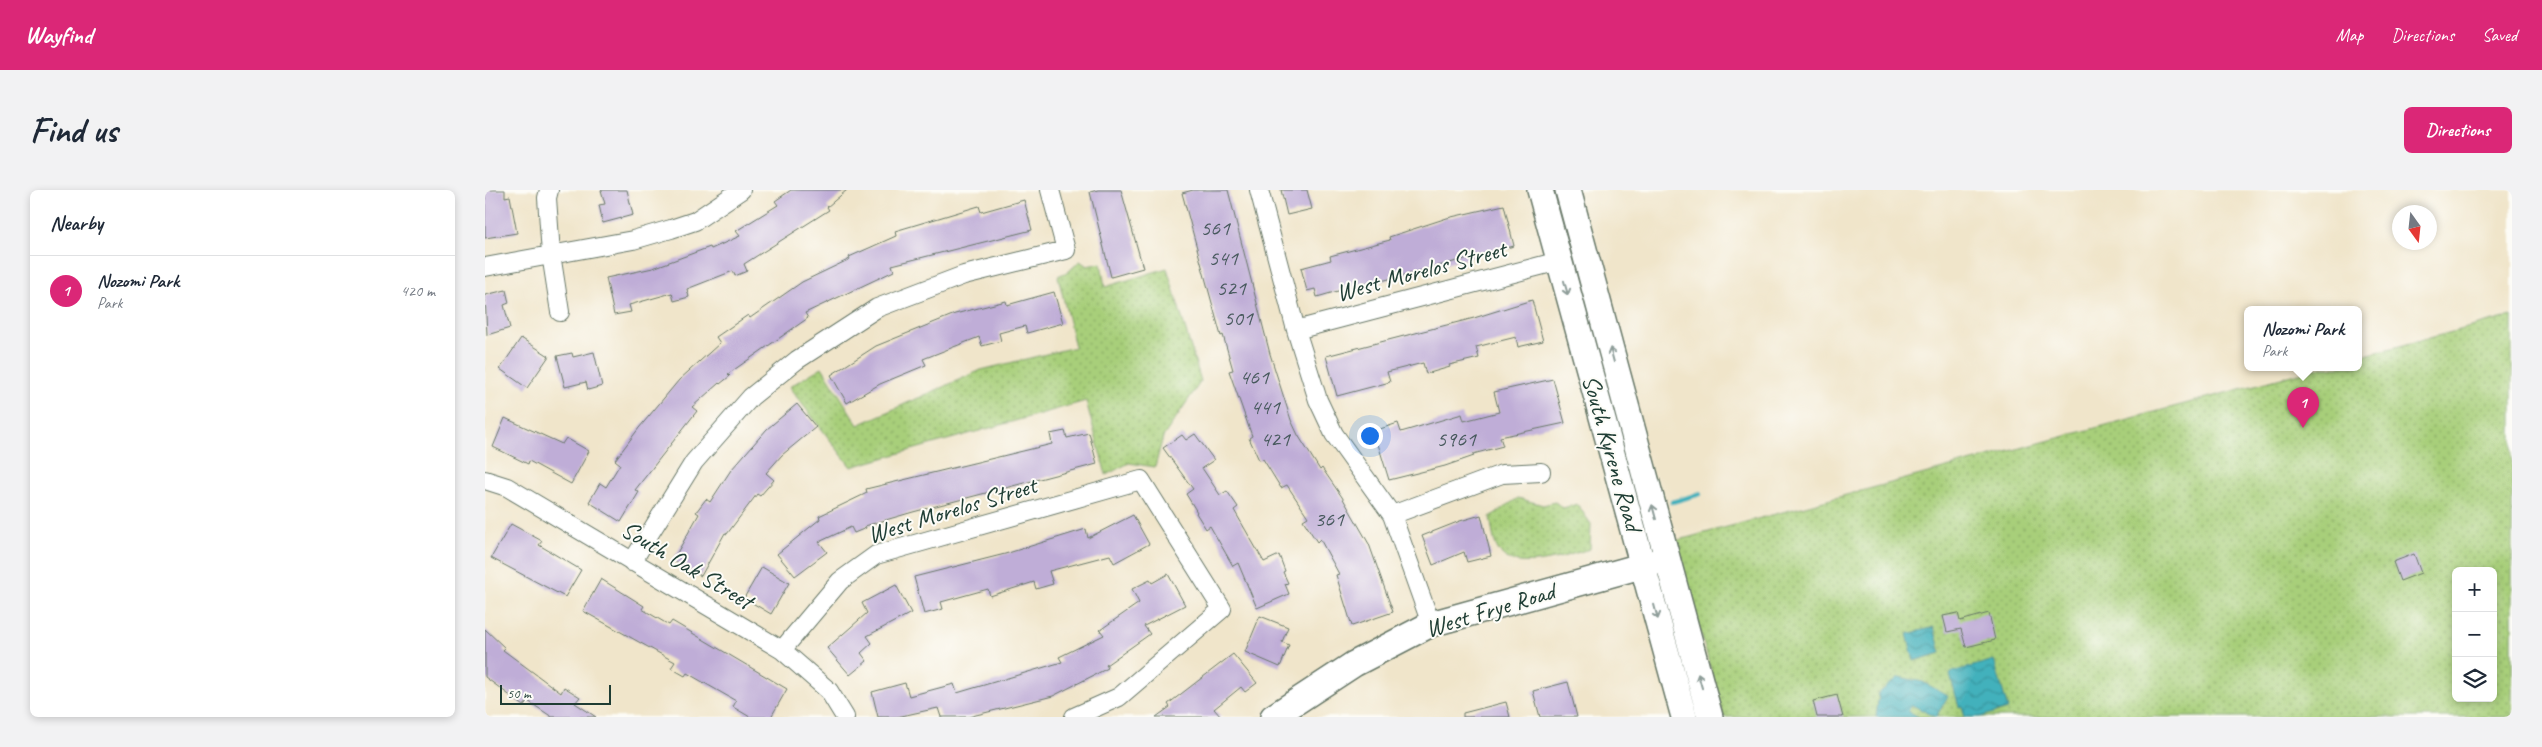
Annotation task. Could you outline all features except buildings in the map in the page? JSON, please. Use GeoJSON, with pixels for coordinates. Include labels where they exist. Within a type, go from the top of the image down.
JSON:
{"type":"FeatureCollection","features":[{"type":"Feature","properties":{"kind":"main road","name":"South Kyrene Road"},"geometry":{"type":"LineString","coordinates":[[1540,190],[1559,261],[1655,562],[1710,717]]}},
{"type":"Feature","properties":{"kind":"main road","name":"South Kyrene Road"},"geometry":{"type":"LineString","coordinates":[[1568,190],[1655,562],[1685,717]]}},
{"type":"Feature","properties":{"kind":"main road","name":"West Frye Road"},"geometry":{"type":"LineString","coordinates":[[1273,717],[1354,664],[1431,624],[1655,562]]}},
{"type":"Feature","properties":{"kind":"street"},"geometry":{"type":"LineString","coordinates":[[549,190],[551,254],[560,312]]}},
{"type":"Feature","properties":{"kind":"street"},"geometry":{"type":"LineString","coordinates":[[485,267],[633,240],[695,221],[741,190]]}},
{"type":"Feature","properties":{"kind":"street"},"geometry":{"type":"LineString","coordinates":[[632,562],[694,462],[751,397],[797,360],[877,308],[964,275],[1066,250],[1050,190]]}},
{"type":"Feature","properties":{"kind":"street"},"geometry":{"type":"LineString","coordinates":[[1259,190],[1296,330],[1318,400],[1334,434],[1392,515],[1431,624]]}},
{"type":"Feature","properties":{"kind":"street","name":"West Morelos Street"},"geometry":{"type":"LineString","coordinates":[[1296,330],[1559,261]]}},
{"type":"Feature","properties":{"kind":"street"},"geometry":{"type":"LineString","coordinates":[[1392,515],[1502,474],[1541,472]]}},
{"type":"Feature","properties":{"kind":"street","name":"South Oak Street"},"geometry":{"type":"LineString","coordinates":[[485,480],[507,487],[782,650],[829,691],[845,717]]}},
{"type":"Feature","properties":{"kind":"street","name":"West Morelos Street"},"geometry":{"type":"LineString","coordinates":[[782,650],[840,581],[876,555],[1141,480],[1223,609],[1119,697],[1074,717]]}},
{"type":"Feature","properties":{"kind":"green space"},"geometry":{"type":"Polygon","coordinates":[[[1080,261],[1087,266],[1101,263],[1105,287],[1167,268],[1201,381],[1163,437],[1155,467],[1129,463],[1106,475],[1086,401],[851,467],[789,387],[822,367],[858,425],[981,370],[1075,347],[1058,276],[1069,271],[1080,261]]]}},
{"type":"Feature","properties":{"kind":"green space"},"geometry":{"type":"Polygon","coordinates":[[[2512,316],[2512,717],[1724,717],[1675,541],[2307,371],[2362,371],[2362,356],[2512,316]]]}},
{"type":"Feature","properties":{"kind":"green space"},"geometry":{"type":"Polygon","coordinates":[[[1518,498],[1543,505],[1555,502],[1563,508],[1577,504],[1591,524],[1590,549],[1542,561],[1517,562],[1507,558],[1499,551],[1495,544],[1490,517],[1518,498]]]}},
{"type":"Feature","properties":{"kind":"water"},"geometry":{"type":"Polygon","coordinates":[[[1934,627],[1941,653],[1914,661],[1907,634],[1934,627]]]}},
{"type":"Feature","properties":{"kind":"water"},"geometry":{"type":"Polygon","coordinates":[[[1994,660],[2008,709],[1980,717],[1965,717],[1962,706],[1959,707],[1950,675],[1952,672],[1994,660]]]}},
{"type":"Feature","properties":{"kind":"water"},"geometry":{"type":"Polygon","coordinates":[[[1899,677],[1923,682],[1948,696],[1936,717],[1912,705],[1908,711],[1919,717],[1876,717],[1879,693],[1899,677]]]}},
{"type":"Feature","properties":{"kind":"waterway"},"geometry":{"type":"LineString","coordinates":[[1672,502],[1700,494]]}},
{"type":"Feature","properties":{"kind":"place","name":"Nozomi Park"},"geometry":{"type":"Point","coordinates":[2303,428]}}]}
